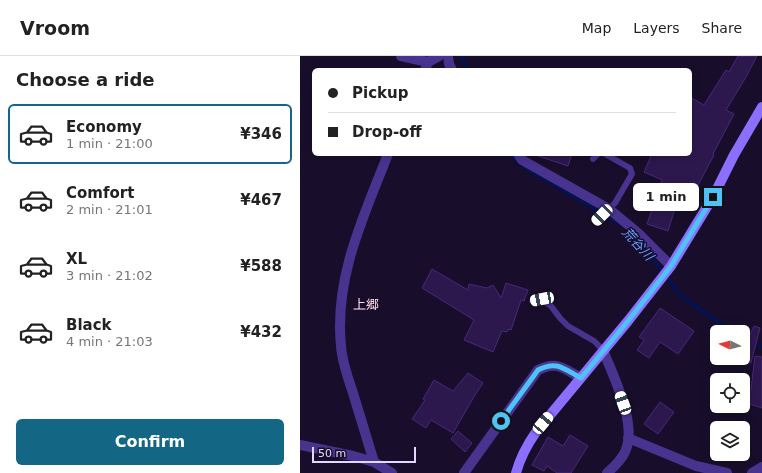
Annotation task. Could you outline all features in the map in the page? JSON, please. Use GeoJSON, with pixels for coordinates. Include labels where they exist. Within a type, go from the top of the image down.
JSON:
{"type":"FeatureCollection","features":[{"type":"Feature","properties":{"kind":"street"},"geometry":{"type":"LineString","coordinates":[[401,56],[426,66],[439,56]]}},
{"type":"Feature","properties":{"kind":"street"},"geometry":{"type":"LineString","coordinates":[[448,56],[451,68]]}},
{"type":"Feature","properties":{"kind":"street"},"geometry":{"type":"LineString","coordinates":[[516,473],[528,442],[628,321],[671,266],[713,197],[734,155],[762,107]]}},
{"type":"Feature","properties":{"kind":"street"},"geometry":{"type":"LineString","coordinates":[[374,462],[346,372],[341,347],[340,320],[347,265],[387,156]]}},
{"type":"Feature","properties":{"kind":"street"},"geometry":{"type":"LineString","coordinates":[[519,156],[522,160],[609,209],[638,233],[671,266]]}},
{"type":"Feature","properties":{"kind":"street"},"geometry":{"type":"LineString","coordinates":[[603,350],[623,403],[627,422],[628,438],[625,451],[617,464],[607,473]]}},
{"type":"Feature","properties":{"kind":"street"},"geometry":{"type":"LineString","coordinates":[[464,473],[538,370],[547,365],[555,364],[581,378]]}},
{"type":"Feature","properties":{"kind":"street"},"geometry":{"type":"LineString","coordinates":[[628,438],[696,466],[727,473]]}},
{"type":"Feature","properties":{"kind":"street"},"geometry":{"type":"LineString","coordinates":[[300,445],[374,462],[392,473]]}},
{"type":"Feature","properties":{"kind":"street"},"geometry":{"type":"LineString","coordinates":[[752,473],[762,467]]}},
{"type":"Feature","properties":{"kind":"lane"},"geometry":{"type":"LineString","coordinates":[[596,222],[615,203],[632,174],[630,168],[609,156]]}},
{"type":"Feature","properties":{"kind":"lane"},"geometry":{"type":"LineString","coordinates":[[532,301],[542,299],[551,306],[568,326],[594,341],[603,350]]}},
{"type":"Feature","properties":{"kind":"building"},"geometry":{"type":"Polygon","coordinates":[[[738,56],[757,56],[726,110],[734,114],[695,191],[690,189],[688,192],[681,189],[668,231],[647,224],[662,180],[644,172],[651,156],[692,156],[692,98],[704,105],[726,70],[729,72],[738,56]]]}},
{"type":"Feature","properties":{"kind":"building"},"geometry":{"type":"Polygon","coordinates":[[[538,156],[571,156],[568,166],[538,156]]]}},
{"type":"Feature","properties":{"kind":"building"},"geometry":{"type":"Polygon","coordinates":[[[432,269],[468,290],[469,284],[487,288],[493,285],[501,298],[506,283],[528,290],[524,301],[521,300],[511,330],[508,329],[507,332],[502,331],[493,352],[464,340],[474,320],[422,288],[432,269]]]}},
{"type":"Feature","properties":{"kind":"building"},"geometry":{"type":"Polygon","coordinates":[[[660,308],[694,331],[678,354],[660,342],[649,358],[637,350],[644,340],[639,337],[660,308]]]}},
{"type":"Feature","properties":{"kind":"building"},"geometry":{"type":"Polygon","coordinates":[[[754,326],[760,328],[751,363],[750,363],[750,335],[754,326]]]}},
{"type":"Feature","properties":{"kind":"building"},"geometry":{"type":"Polygon","coordinates":[[[755,356],[762,357],[762,408],[750,404],[755,356]]]}},
{"type":"Feature","properties":{"kind":"building"},"geometry":{"type":"Polygon","coordinates":[[[468,373],[483,383],[453,433],[431,420],[426,428],[412,419],[425,400],[423,399],[434,380],[453,391],[468,373]]]}},
{"type":"Feature","properties":{"kind":"building"},"geometry":{"type":"Polygon","coordinates":[[[660,402],[674,412],[658,434],[644,424],[660,402]]]}},
{"type":"Feature","properties":{"kind":"building"},"geometry":{"type":"Polygon","coordinates":[[[458,431],[472,443],[465,452],[451,439],[458,431]]]}},
{"type":"Feature","properties":{"kind":"building"},"geometry":{"type":"Polygon","coordinates":[[[570,435],[588,446],[571,473],[557,473],[547,466],[544,471],[532,465],[548,437],[563,446],[570,435]]]}},
{"type":"Feature","properties":{"kind":"waterway","name":"荒谷川"},"geometry":{"type":"LineString","coordinates":[[463,56],[466,68]]}},
{"type":"Feature","properties":{"kind":"waterway","name":"荒谷川"},"geometry":{"type":"LineString","coordinates":[[512,156],[527,169],[622,225]]}},
{"type":"Feature","properties":{"kind":"waterway","name":"荒谷川"},"geometry":{"type":"LineString","coordinates":[[630,232],[647,251],[681,296],[723,325]]}},
{"type":"Feature","properties":{"kind":"waterway","name":"荒谷川"},"geometry":{"type":"LineString","coordinates":[[750,340],[762,347]]}},
{"type":"Feature","properties":{"kind":"district","name":"上郷"},"geometry":{"type":"Point","coordinates":[366,304]}},
{"type":"Feature","properties":{"kind":"route"},"geometry":{"type":"LineString","coordinates":[[501,421],[538,370],[547,365],[555,364],[581,378],[671,266],[713,197]]}}]}
